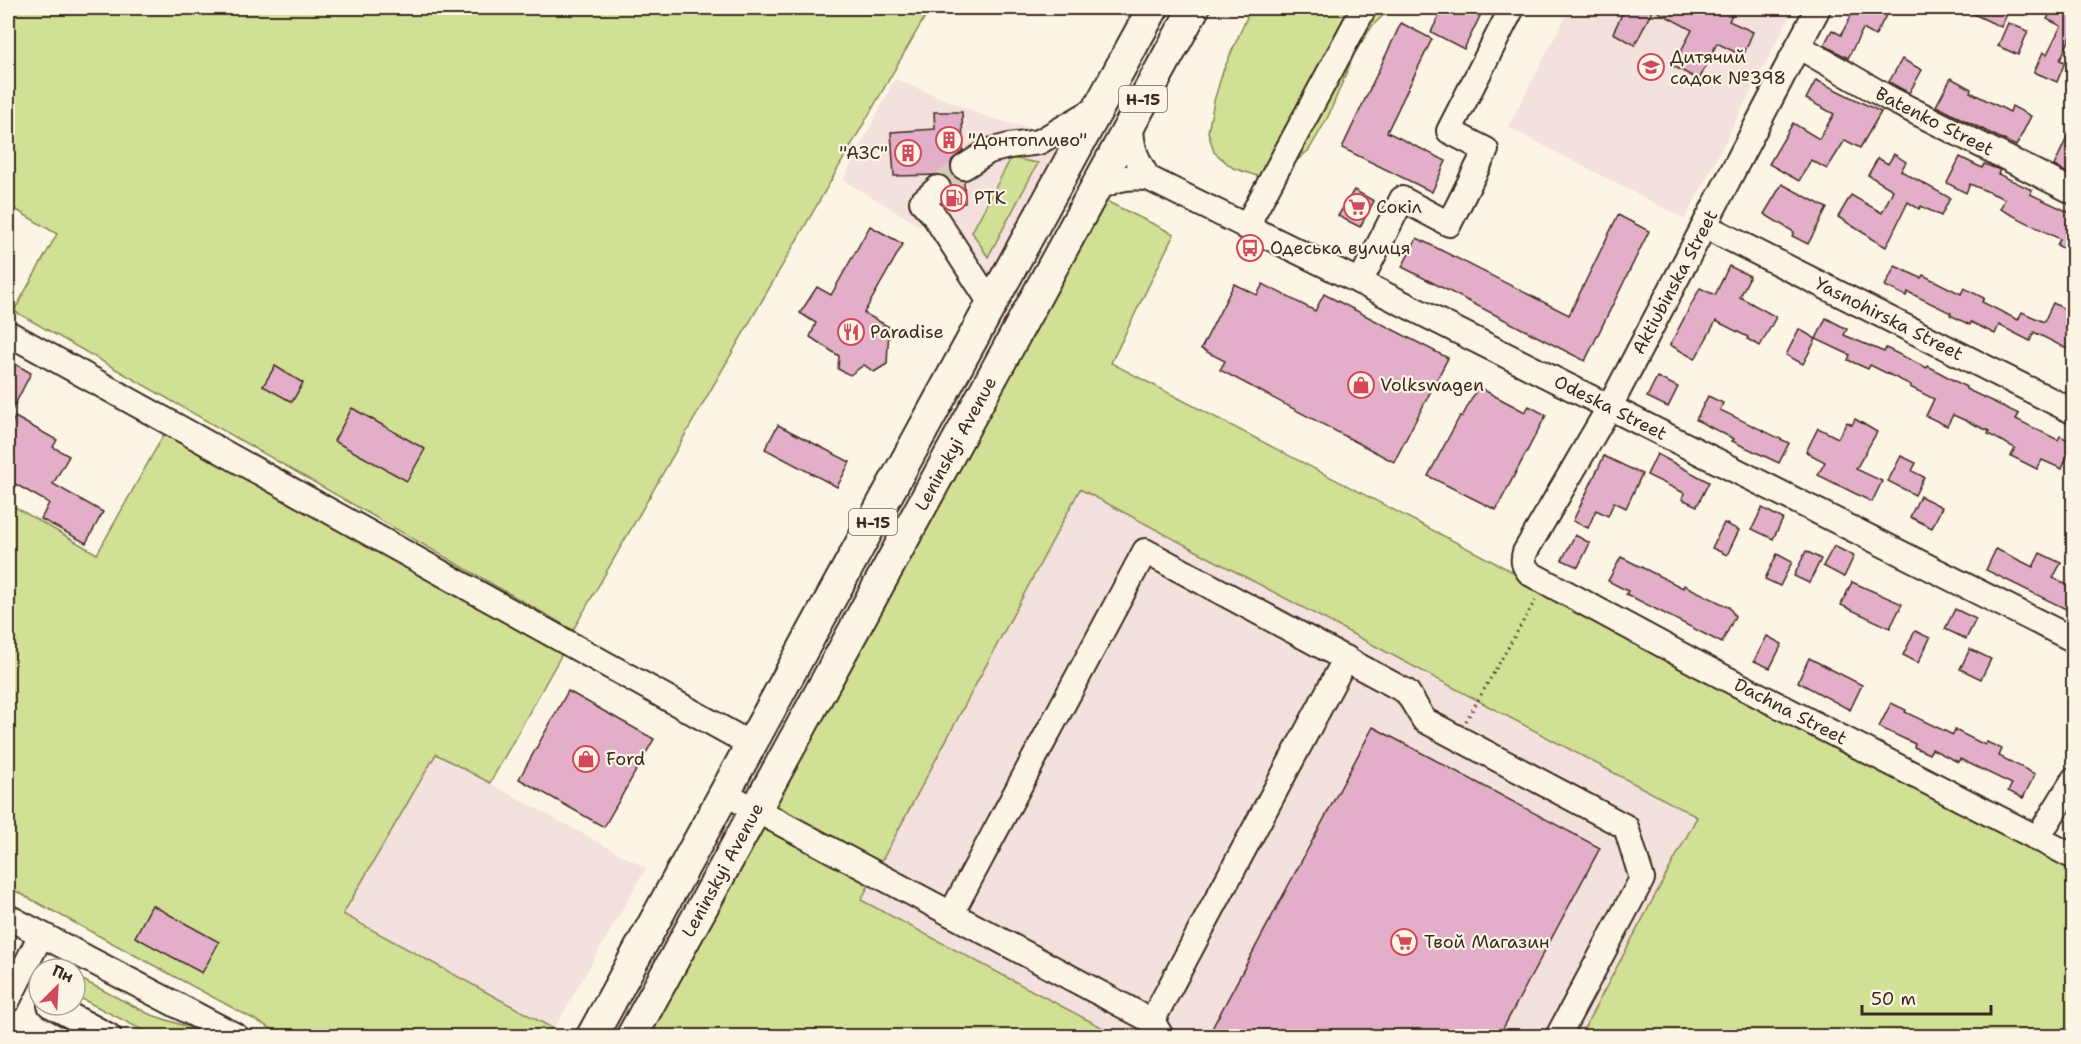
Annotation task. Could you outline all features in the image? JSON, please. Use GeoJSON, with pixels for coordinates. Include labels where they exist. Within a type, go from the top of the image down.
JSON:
{"type":"FeatureCollection","features":[{"type":"Feature","properties":{"kind":"main road","name":"Leninskyi Avenue"},"geometry":{"type":"LineString","coordinates":[[592,1036],[1153,8]]}},
{"type":"Feature","properties":{"kind":"main road","name":"Leninskyi Avenue"},"geometry":{"type":"LineString","coordinates":[[632,1036],[1194,8]]}},
{"type":"Feature","properties":{"kind":"street"},"geometry":{"type":"LineString","coordinates":[[1246,227],[1364,8]]}},
{"type":"Feature","properties":{"kind":"street"},"geometry":{"type":"LineString","coordinates":[[1360,282],[1402,199],[1449,224],[1486,150],[1449,131],[1512,8]]}},
{"type":"Feature","properties":{"kind":"street","name":"Aktiubinska Street"},"geometry":{"type":"LineString","coordinates":[[1525,552],[1609,408],[1818,8]]}},
{"type":"Feature","properties":{"kind":"street","name":"Batenko Street"},"geometry":{"type":"LineString","coordinates":[[1798,46],[1888,98],[2073,192]]}},
{"type":"Feature","properties":{"kind":"street"},"geometry":{"type":"LineString","coordinates":[[964,167],[988,151],[1039,142],[1099,107]]}},
{"type":"Feature","properties":{"kind":"street"},"geometry":{"type":"LineString","coordinates":[[1131,122],[1131,145],[1137,162],[1148,178]]}},
{"type":"Feature","properties":{"kind":"street","name":"Odeska Street"},"geometry":{"type":"LineString","coordinates":[[1093,191],[1116,179],[1148,178],[2073,640]]}},
{"type":"Feature","properties":{"kind":"street"},"geometry":{"type":"LineString","coordinates":[[938,188],[922,202],[933,214],[992,305]]}},
{"type":"Feature","properties":{"kind":"street","name":"Yasnohirska Street"},"geometry":{"type":"LineString","coordinates":[[1705,226],[2073,412]]}},
{"type":"Feature","properties":{"kind":"street"},"geometry":{"type":"LineString","coordinates":[[8,333],[752,745]]}},
{"type":"Feature","properties":{"kind":"street"},"geometry":{"type":"LineString","coordinates":[[951,914],[1145,551],[1407,692],[1424,720],[1626,827],[1642,879],[1558,1036]]}},
{"type":"Feature","properties":{"kind":"street","name":"Dachna Street"},"geometry":{"type":"LineString","coordinates":[[1525,552],[1522,561],[1531,574],[1700,665],[2073,857]]}},
{"type":"Feature","properties":{"kind":"street"},"geometry":{"type":"LineString","coordinates":[[726,794],[951,914],[1157,1029],[1346,658]]}},
{"type":"Feature","properties":{"kind":"street"},"geometry":{"type":"LineString","coordinates":[[2037,839],[2073,779]]}},
{"type":"Feature","properties":{"kind":"street"},"geometry":{"type":"LineString","coordinates":[[8,917],[236,1036]]}},
{"type":"Feature","properties":{"kind":"street"},"geometry":{"type":"LineString","coordinates":[[27,995],[10,990],[41,935]]}},
{"type":"Feature","properties":{"kind":"street"},"geometry":{"type":"LineString","coordinates":[[73,1017],[109,1036]]}},
{"type":"Feature","properties":{"kind":"path"},"geometry":{"type":"LineString","coordinates":[[1457,737],[1546,582]]}},
{"type":"Feature","properties":{"kind":"shaded area","name":"Дитячий садок №398"},"geometry":{"type":"Polygon","coordinates":[[[1570,8],[1794,8],[1685,219],[1508,127],[1570,8]]]}},
{"type":"Feature","properties":{"kind":"shaded area"},"geometry":{"type":"Polygon","coordinates":[[[895,79],[987,117],[1032,129],[1054,128],[1081,110],[977,305],[932,233],[843,180],[895,79]]]}},
{"type":"Feature","properties":{"kind":"shaded area"},"geometry":{"type":"Polygon","coordinates":[[[1080,489],[1697,817],[1580,1036],[1118,1036],[861,900],[1080,489]]]}},
{"type":"Feature","properties":{"kind":"shaded area"},"geometry":{"type":"Polygon","coordinates":[[[436,754],[646,868],[554,1029],[343,914],[436,754]]]}},
{"type":"Feature","properties":{"kind":"green space"},"geometry":{"type":"Polygon","coordinates":[[[8,8],[930,8],[573,630],[14,311],[57,234],[8,205],[8,8]]]}},
{"type":"Feature","properties":{"kind":"green space"},"geometry":{"type":"Polygon","coordinates":[[[1251,8],[1391,8],[1373,25],[1355,52],[1328,117],[1309,150],[1287,169],[1260,177],[1233,168],[1214,152],[1208,132],[1223,71],[1251,8]]]}},
{"type":"Feature","properties":{"kind":"green space"},"geometry":{"type":"Polygon","coordinates":[[[1011,158],[1038,163],[988,257],[972,232],[1011,158]]]}},
{"type":"Feature","properties":{"kind":"green space"},"geometry":{"type":"Polygon","coordinates":[[[1100,198],[1174,234],[1111,363],[2073,863],[2073,1036],[1580,1036],[1697,817],[1080,489],[861,900],[1118,1036],[648,1036],[1100,198]]]}},
{"type":"Feature","properties":{"kind":"green space"},"geometry":{"type":"Polygon","coordinates":[[[164,434],[564,650],[490,783],[436,754],[343,914],[554,1029],[550,1036],[285,1036],[8,887],[8,503],[97,554],[164,434]]]}},
{"type":"Feature","properties":{"kind":"green space"},"geometry":{"type":"Polygon","coordinates":[[[87,982],[149,1014],[210,1036],[154,1036],[87,1002],[87,982]]]}},
{"type":"Feature","properties":{"kind":"building"},"geometry":{"type":"Polygon","coordinates":[[[1443,8],[1484,8],[1464,49],[1431,32],[1443,8]]]}},
{"type":"Feature","properties":{"kind":"building"},"geometry":{"type":"Polygon","coordinates":[[[1625,8],[1735,8],[1729,21],[1753,32],[1743,56],[1717,43],[1699,80],[1673,66],[1692,30],[1653,9],[1635,45],[1613,33],[1625,8]]]}},
{"type":"Feature","properties":{"kind":"building"},"geometry":{"type":"Polygon","coordinates":[[[1855,8],[1890,8],[1875,36],[1863,29],[1848,58],[1824,45],[1832,30],[1841,35],[1855,8]]]}},
{"type":"Feature","properties":{"kind":"building"},"geometry":{"type":"Polygon","coordinates":[[[1961,8],[2010,8],[2001,27],[1961,8]]]}},
{"type":"Feature","properties":{"kind":"building"},"geometry":{"type":"Polygon","coordinates":[[[2053,8],[2073,8],[2073,32],[2060,60],[2065,62],[2057,82],[2034,72],[2043,52],[2047,54],[2061,26],[2047,19],[2053,8]]]}},
{"type":"Feature","properties":{"kind":"building"},"geometry":{"type":"Polygon","coordinates":[[[1401,23],[1432,39],[1387,132],[1446,161],[1432,192],[1342,148],[1401,23]]]}},
{"type":"Feature","properties":{"kind":"building"},"geometry":{"type":"Polygon","coordinates":[[[2008,23],[2028,31],[2018,55],[1998,46],[2008,23]]]}},
{"type":"Feature","properties":{"kind":"building"},"geometry":{"type":"Polygon","coordinates":[[[1902,59],[1922,70],[1909,93],[1889,82],[1902,59]]]}},
{"type":"Feature","properties":{"kind":"building"},"geometry":{"type":"Polygon","coordinates":[[[1951,78],[1971,89],[1970,92],[2010,112],[2012,106],[2031,116],[2016,146],[1936,106],[1951,78]]]}},
{"type":"Feature","properties":{"kind":"building"},"geometry":{"type":"Polygon","coordinates":[[[1816,80],[1881,112],[1860,148],[1845,140],[1827,169],[1811,160],[1799,181],[1769,164],[1793,123],[1819,139],[1834,114],[1806,99],[1816,80]]]}},
{"type":"Feature","properties":{"kind":"building"},"geometry":{"type":"Polygon","coordinates":[[[934,112],[962,112],[963,151],[952,160],[950,167],[952,175],[964,181],[965,203],[942,203],[951,193],[952,186],[949,179],[943,175],[894,176],[891,132],[935,129],[934,112]]]}},
{"type":"Feature","properties":{"kind":"building"},"geometry":{"type":"Polygon","coordinates":[[[2073,124],[2073,176],[2054,166],[2073,124]]]}},
{"type":"Feature","properties":{"kind":"building"},"geometry":{"type":"Polygon","coordinates":[[[1894,154],[1906,162],[1901,171],[1950,198],[1941,216],[1921,206],[1919,209],[1908,202],[1886,247],[1838,217],[1851,195],[1882,213],[1893,190],[1868,175],[1878,158],[1888,164],[1894,154]]]}},
{"type":"Feature","properties":{"kind":"building"},"geometry":{"type":"Polygon","coordinates":[[[1960,157],[1982,168],[1984,164],[2000,170],[1998,174],[2032,190],[2030,194],[2073,214],[2073,254],[2057,245],[2060,239],[2000,209],[2005,199],[1970,184],[1966,193],[1947,183],[1960,157]]]}},
{"type":"Feature","properties":{"kind":"building"},"geometry":{"type":"Polygon","coordinates":[[[1782,184],[1827,208],[1808,244],[1792,236],[1794,232],[1764,214],[1782,184]]]}},
{"type":"Feature","properties":{"kind":"building"},"geometry":{"type":"Polygon","coordinates":[[[1354,190],[1374,201],[1360,227],[1338,216],[1354,190]]]}},
{"type":"Feature","properties":{"kind":"building"},"geometry":{"type":"Polygon","coordinates":[[[1618,215],[1649,231],[1585,361],[1402,267],[1417,238],[1569,315],[1618,215]]]}},
{"type":"Feature","properties":{"kind":"building"},"geometry":{"type":"Polygon","coordinates":[[[870,226],[903,244],[864,313],[889,327],[887,364],[874,372],[864,365],[850,375],[838,369],[839,356],[810,337],[816,323],[800,313],[817,287],[831,295],[870,226]]]}},
{"type":"Feature","properties":{"kind":"building"},"geometry":{"type":"Polygon","coordinates":[[[1729,266],[1750,276],[1740,297],[1776,317],[1760,346],[1747,339],[1748,337],[1716,321],[1695,359],[1670,345],[1700,288],[1715,295],[1729,266]]]}},
{"type":"Feature","properties":{"kind":"building"},"geometry":{"type":"Polygon","coordinates":[[[1895,266],[1921,278],[1923,275],[1961,294],[1964,288],[1984,298],[1982,302],[2018,320],[2022,312],[2044,322],[2053,303],[2073,313],[2073,352],[2034,332],[2030,341],[1999,325],[1995,334],[1971,322],[1970,325],[1908,292],[1906,296],[1885,286],[1895,266]]]}},
{"type":"Feature","properties":{"kind":"building"},"geometry":{"type":"Polygon","coordinates":[[[1234,284],[1257,295],[1263,284],[1315,311],[1324,294],[1448,358],[1394,462],[1220,370],[1225,361],[1201,349],[1234,284]]]}},
{"type":"Feature","properties":{"kind":"building"},"geometry":{"type":"Polygon","coordinates":[[[1826,318],[1847,329],[1844,335],[1884,352],[1886,348],[1927,368],[1928,366],[1966,389],[2019,414],[2016,419],[2058,440],[2060,436],[2073,442],[2062,469],[2042,460],[2037,469],[2011,456],[2015,448],[1988,434],[1989,431],[1953,415],[1947,426],[1926,416],[1934,399],[1870,365],[1868,369],[1848,360],[1850,355],[1816,339],[1826,318]]]}},
{"type":"Feature","properties":{"kind":"building"},"geometry":{"type":"Polygon","coordinates":[[[1799,329],[1816,339],[1803,364],[1786,355],[1799,329]]]}},
{"type":"Feature","properties":{"kind":"building"},"geometry":{"type":"Polygon","coordinates":[[[8,360],[31,373],[8,418],[8,360]]]}},
{"type":"Feature","properties":{"kind":"building"},"geometry":{"type":"Polygon","coordinates":[[[275,366],[303,383],[292,402],[263,386],[275,366]]]}},
{"type":"Feature","properties":{"kind":"building"},"geometry":{"type":"Polygon","coordinates":[[[1657,377],[1678,387],[1668,407],[1647,397],[1657,377]]]}},
{"type":"Feature","properties":{"kind":"building"},"geometry":{"type":"Polygon","coordinates":[[[1478,387],[1525,412],[1529,406],[1546,415],[1496,510],[1428,476],[1478,387]]]}},
{"type":"Feature","properties":{"kind":"building"},"geometry":{"type":"Polygon","coordinates":[[[1708,396],[1723,403],[1720,410],[1789,443],[1779,463],[1732,441],[1734,439],[1696,420],[1708,396]]]}},
{"type":"Feature","properties":{"kind":"building"},"geometry":{"type":"Polygon","coordinates":[[[352,408],[425,449],[407,481],[334,441],[352,408]]]}},
{"type":"Feature","properties":{"kind":"building"},"geometry":{"type":"Polygon","coordinates":[[[15,417],[57,440],[53,447],[69,456],[53,484],[103,512],[86,543],[41,519],[49,503],[8,480],[8,431],[15,417]]]}},
{"type":"Feature","properties":{"kind":"building"},"geometry":{"type":"Polygon","coordinates":[[[1855,419],[1877,432],[1856,469],[1882,481],[1872,502],[1818,475],[1825,462],[1806,452],[1818,428],[1838,438],[1847,422],[1852,425],[1855,419]]]}},
{"type":"Feature","properties":{"kind":"building"},"geometry":{"type":"Polygon","coordinates":[[[778,425],[850,462],[837,487],[765,449],[778,425]]]}},
{"type":"Feature","properties":{"kind":"building"},"geometry":{"type":"Polygon","coordinates":[[[1657,454],[1709,482],[1697,506],[1682,499],[1684,493],[1647,475],[1657,454]]]}},
{"type":"Feature","properties":{"kind":"building"},"geometry":{"type":"Polygon","coordinates":[[[1604,456],[1642,474],[1626,508],[1614,502],[1608,516],[1596,510],[1588,528],[1573,521],[1604,456]]]}},
{"type":"Feature","properties":{"kind":"building"},"geometry":{"type":"Polygon","coordinates":[[[1901,456],[1916,463],[1912,471],[1924,477],[1915,495],[1888,481],[1901,456]]]}},
{"type":"Feature","properties":{"kind":"building"},"geometry":{"type":"Polygon","coordinates":[[[1920,496],[1942,507],[1932,528],[1910,517],[1920,496]]]}},
{"type":"Feature","properties":{"kind":"building"},"geometry":{"type":"Polygon","coordinates":[[[1762,508],[1783,519],[1773,539],[1752,529],[1762,508]]]}},
{"type":"Feature","properties":{"kind":"building"},"geometry":{"type":"Polygon","coordinates":[[[1724,523],[1739,530],[1727,555],[1712,548],[1724,523]]]}},
{"type":"Feature","properties":{"kind":"building"},"geometry":{"type":"Polygon","coordinates":[[[1575,535],[1590,543],[1578,567],[1562,560],[1575,535]]]}},
{"type":"Feature","properties":{"kind":"building"},"geometry":{"type":"Polygon","coordinates":[[[1834,546],[1854,556],[1844,577],[1823,566],[1834,546]]]}},
{"type":"Feature","properties":{"kind":"building"},"geometry":{"type":"Polygon","coordinates":[[[1996,549],[2033,567],[2040,553],[2061,563],[2053,578],[2073,588],[2073,598],[2068,610],[1986,570],[1996,549]]]}},
{"type":"Feature","properties":{"kind":"building"},"geometry":{"type":"Polygon","coordinates":[[[1806,551],[1821,559],[1809,583],[1794,576],[1806,551]]]}},
{"type":"Feature","properties":{"kind":"building"},"geometry":{"type":"Polygon","coordinates":[[[1777,554],[1792,562],[1780,586],[1765,579],[1777,554]]]}},
{"type":"Feature","properties":{"kind":"building"},"geometry":{"type":"Polygon","coordinates":[[[1621,557],[1683,588],[1684,585],[1729,607],[1735,616],[1722,643],[1626,594],[1628,591],[1608,581],[1621,557]]]}},
{"type":"Feature","properties":{"kind":"building"},"geometry":{"type":"Polygon","coordinates":[[[1852,582],[1902,604],[1890,628],[1841,605],[1852,582]]]}},
{"type":"Feature","properties":{"kind":"building"},"geometry":{"type":"Polygon","coordinates":[[[1955,609],[1976,619],[1966,639],[1945,629],[1955,609]]]}},
{"type":"Feature","properties":{"kind":"building"},"geometry":{"type":"Polygon","coordinates":[[[1915,631],[1930,638],[1918,663],[1903,655],[1915,631]]]}},
{"type":"Feature","properties":{"kind":"building"},"geometry":{"type":"Polygon","coordinates":[[[1767,636],[1782,644],[1770,668],[1754,661],[1767,636]]]}},
{"type":"Feature","properties":{"kind":"building"},"geometry":{"type":"Polygon","coordinates":[[[1970,649],[1991,659],[1981,679],[1960,669],[1970,649]]]}},
{"type":"Feature","properties":{"kind":"building"},"geometry":{"type":"Polygon","coordinates":[[[1809,658],[1862,685],[1850,710],[1798,682],[1809,658]]]}},
{"type":"Feature","properties":{"kind":"building","name":"Ford"},"geometry":{"type":"Polygon","coordinates":[[[568,691],[654,739],[604,827],[519,779],[568,691]]]}},
{"type":"Feature","properties":{"kind":"building"},"geometry":{"type":"Polygon","coordinates":[[[1891,703],[1953,735],[1955,730],[1985,745],[1987,742],[2002,749],[1999,756],[2035,774],[2023,798],[2008,791],[2012,784],[1960,759],[1958,762],[1932,749],[1929,754],[1914,747],[1915,744],[1879,727],[1891,703]]]}},
{"type":"Feature","properties":{"kind":"building","name":"Твой Магазин"},"geometry":{"type":"Polygon","coordinates":[[[1373,727],[1600,848],[1499,1036],[1208,1036],[1373,727]]]}},
{"type":"Feature","properties":{"kind":"building"},"geometry":{"type":"Polygon","coordinates":[[[152,905],[219,942],[202,973],[135,937],[152,905]]]}},
{"type":"Feature","properties":{"kind":"tunnel"},"geometry":{"type":"LineString","coordinates":[[938,188],[964,167]]}},
{"type":"Feature","properties":{"kind":"place","name":"Дитячий садок №398"},"geometry":{"type":"Point","coordinates":[1651,67]}},
{"type":"Feature","properties":{"kind":"place","name":"\"Донтопливо\""},"geometry":{"type":"Point","coordinates":[949,140]}},
{"type":"Feature","properties":{"kind":"place","name":"\"АЗС\""},"geometry":{"type":"Point","coordinates":[908,153]}},
{"type":"Feature","properties":{"kind":"place","name":"РТК"},"geometry":{"type":"Point","coordinates":[954,198]}},
{"type":"Feature","properties":{"kind":"place","name":"Сокіл"},"geometry":{"type":"Point","coordinates":[1357,207]}},
{"type":"Feature","properties":{"kind":"place","name":"Одеська вулиця"},"geometry":{"type":"Point","coordinates":[1250,248]}},
{"type":"Feature","properties":{"kind":"place","name":"Paradise"},"geometry":{"type":"Point","coordinates":[851,332]}},
{"type":"Feature","properties":{"kind":"place","name":"Volkswagen"},"geometry":{"type":"Point","coordinates":[1361,385]}},
{"type":"Feature","properties":{"kind":"place","name":"Ford"},"geometry":{"type":"Point","coordinates":[586,759]}},
{"type":"Feature","properties":{"kind":"place","name":"Твой Магазин"},"geometry":{"type":"Point","coordinates":[1404,942]}}]}
